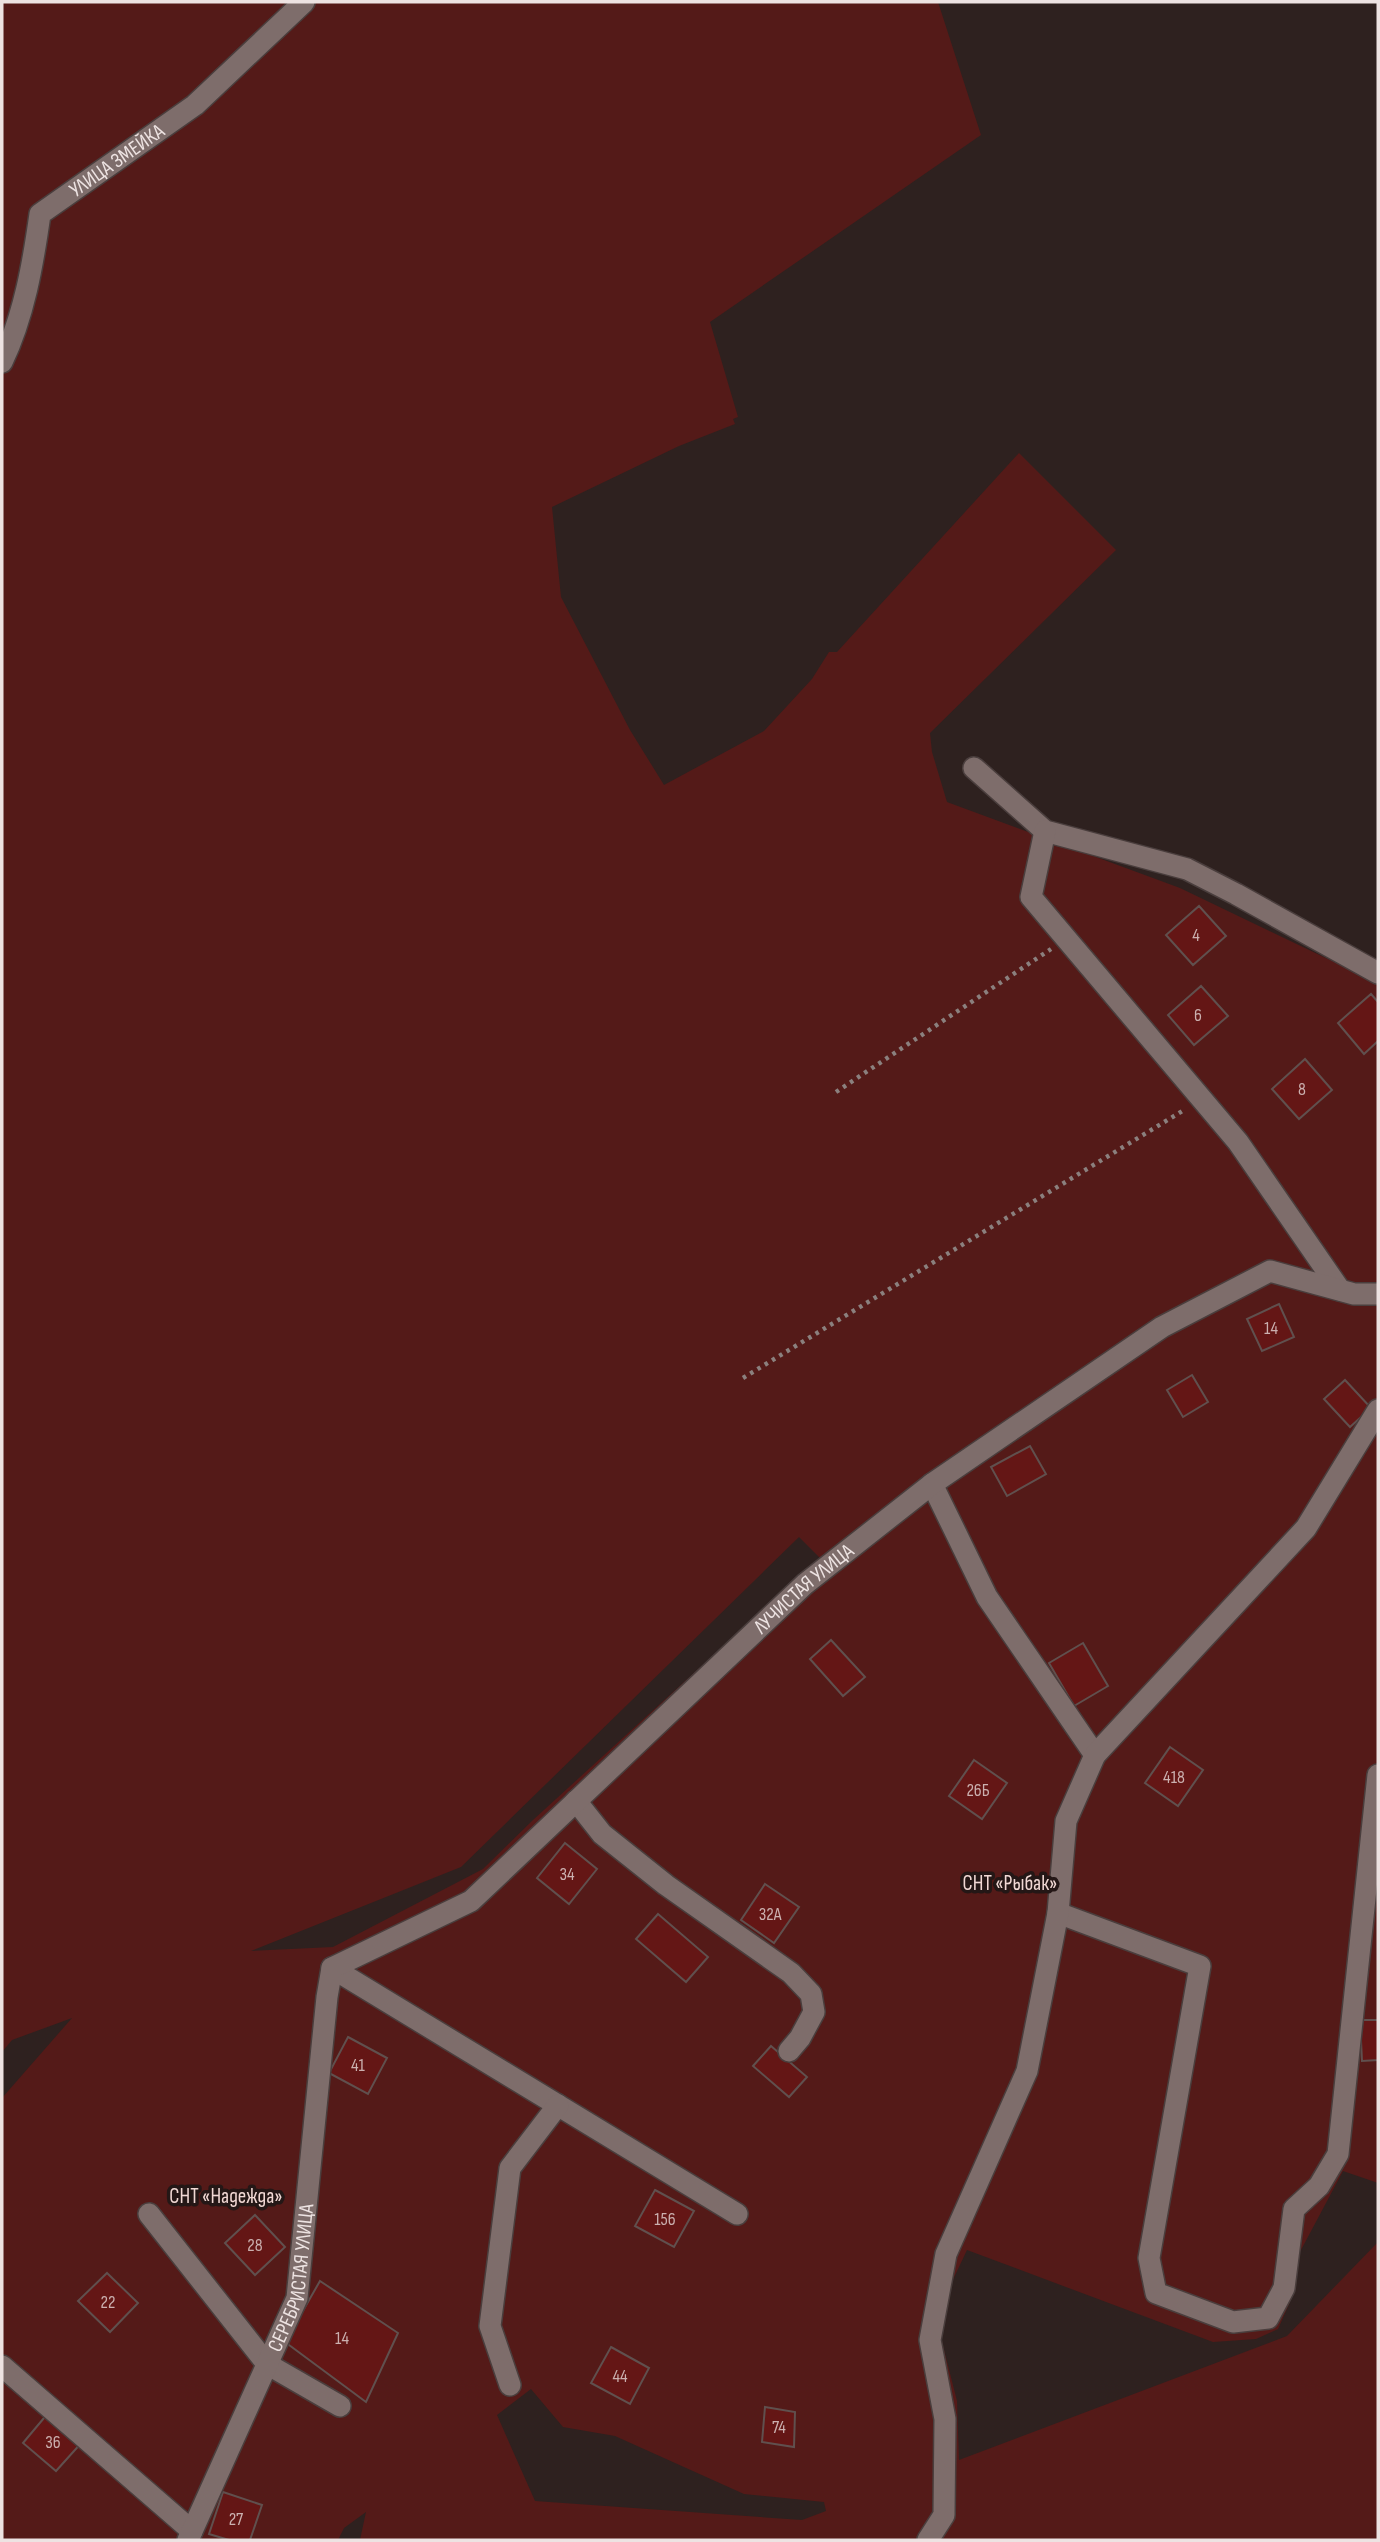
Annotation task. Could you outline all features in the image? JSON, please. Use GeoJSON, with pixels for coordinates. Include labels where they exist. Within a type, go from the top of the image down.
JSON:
{"type":"FeatureCollection","features":[{"type":"Feature","properties":{"kind":"street","name":"УЛИЦА ЗМЕЙКА"},"geometry":{"type":"LineString","coordinates":[[2,362],[15,335],[34,257],[40,214],[195,105],[304,2]]}},
{"type":"Feature","properties":{"kind":"street"},"geometry":{"type":"LineString","coordinates":[[974,768],[1045,831],[1187,869],[1378,973]]}},
{"type":"Feature","properties":{"kind":"street"},"geometry":{"type":"LineString","coordinates":[[1045,831],[1031,897],[1238,1142],[1340,1290]]}},
{"type":"Feature","properties":{"kind":"street","name":"ЛУЧИСТАЯ УЛИЦА"},"geometry":{"type":"LineString","coordinates":[[332,1968],[471,1901],[805,1584],[932,1484],[1162,1327],[1270,1270],[1354,1294],[1378,1294]]}},
{"type":"Feature","properties":{"kind":"street"},"geometry":{"type":"LineString","coordinates":[[928,2540],[944,2515],[945,2419],[930,2340],[946,2254],[1027,2071],[1058,1913],[1066,1821],[1095,1755],[1306,1528],[1378,1410]]}},
{"type":"Feature","properties":{"kind":"street"},"geometry":{"type":"LineString","coordinates":[[932,1484],[987,1597],[1095,1755]]}},
{"type":"Feature","properties":{"kind":"street"},"geometry":{"type":"LineString","coordinates":[[1058,1913],[1200,1966],[1149,2258],[1156,2293],[1233,2322],[1268,2318],[1284,2288],[1294,2210],[1319,2186],[1338,2154],[1378,1775]]}},
{"type":"Feature","properties":{"kind":"street"},"geometry":{"type":"LineString","coordinates":[[576,1801],[602,1834],[666,1885],[791,1973],[811,1994],[814,2012],[800,2038],[789,2051]]}},
{"type":"Feature","properties":{"kind":"street"},"geometry":{"type":"LineString","coordinates":[[332,1968],[737,2214]]}},
{"type":"Feature","properties":{"kind":"street","name":"СЕРЕБРИСТАЯ УЛИЦА"},"geometry":{"type":"LineString","coordinates":[[190,2536],[297,2298],[332,1968]]}},
{"type":"Feature","properties":{"kind":"street"},"geometry":{"type":"LineString","coordinates":[[510,2385],[490,2326],[510,2168],[558,2105]]}},
{"type":"Feature","properties":{"kind":"street"},"geometry":{"type":"LineString","coordinates":[[149,2214],[267,2364],[340,2406]]}},
{"type":"Feature","properties":{"kind":"street"},"geometry":{"type":"LineString","coordinates":[[2,2366],[190,2536]]}},
{"type":"Feature","properties":{"kind":"path"},"geometry":{"type":"LineString","coordinates":[[836,1092],[1067,939]]}},
{"type":"Feature","properties":{"kind":"path"},"geometry":{"type":"LineString","coordinates":[[743,1378],[1202,1099]]}},
{"type":"Feature","properties":{"kind":"green space","name":"СНТ «Рыбак»"},"geometry":{"type":"Polygon","coordinates":[[[2,2],[938,2],[981,135],[710,322],[738,417],[733,419],[735,424],[679,446],[552,507],[561,597],[630,730],[664,785],[764,731],[812,679],[829,652],[837,652],[1019,453],[1116,550],[930,733],[932,752],[947,802],[1180,888],[1378,983],[1378,2183],[1343,2171],[1293,2265],[1290,2302],[1278,2329],[1256,2339],[1213,2342],[967,2250],[949,2288],[941,2338],[957,2401],[959,2460],[1287,2336],[1378,2242],[1378,2540],[360,2540],[366,2512],[344,2528],[338,2540],[2,2540],[2,2098],[72,2018],[12,2040],[2,2052],[2,2]],[[799,1537],[461,1867],[251,1951],[333,1947],[483,1869],[820,1558],[799,1537]],[[531,2389],[497,2415],[535,2501],[802,2520],[826,2511],[824,2502],[744,2494],[615,2436],[563,2427],[531,2389]]]}},
{"type":"Feature","properties":{"kind":"building"},"geometry":{"type":"Polygon","coordinates":[[[1199,906],[1226,936],[1193,965],[1166,935],[1199,906]]]}},
{"type":"Feature","properties":{"kind":"building"},"geometry":{"type":"Polygon","coordinates":[[[1201,986],[1228,1016],[1194,1045],[1168,1015],[1201,986]]]}},
{"type":"Feature","properties":{"kind":"building"},"geometry":{"type":"Polygon","coordinates":[[[1371,994],[1378,1002],[1378,1041],[1364,1054],[1338,1023],[1371,994]]]}},
{"type":"Feature","properties":{"kind":"building"},"geometry":{"type":"Polygon","coordinates":[[[1305,1059],[1332,1090],[1299,1119],[1272,1089],[1305,1059]]]}},
{"type":"Feature","properties":{"kind":"building"},"geometry":{"type":"Polygon","coordinates":[[[1279,1304],[1294,1337],[1262,1351],[1247,1319],[1279,1304]]]}},
{"type":"Feature","properties":{"kind":"building"},"geometry":{"type":"Polygon","coordinates":[[[1192,1375],[1208,1402],[1183,1417],[1167,1390],[1192,1375]]]}},
{"type":"Feature","properties":{"kind":"building"},"geometry":{"type":"Polygon","coordinates":[[[1345,1380],[1371,1408],[1350,1427],[1324,1399],[1345,1380]]]}},
{"type":"Feature","properties":{"kind":"building"},"geometry":{"type":"Polygon","coordinates":[[[1030,1446],[1046,1474],[1007,1496],[991,1467],[1030,1446]]]}},
{"type":"Feature","properties":{"kind":"building"},"geometry":{"type":"Polygon","coordinates":[[[831,1640],[865,1677],[843,1696],[810,1659],[831,1640]]]}},
{"type":"Feature","properties":{"kind":"building"},"geometry":{"type":"Polygon","coordinates":[[[1083,1643],[1108,1686],[1074,1706],[1049,1663],[1083,1643]]]}},
{"type":"Feature","properties":{"kind":"building"},"geometry":{"type":"Polygon","coordinates":[[[1170,1747],[1203,1770],[1178,1806],[1145,1783],[1170,1747]]]}},
{"type":"Feature","properties":{"kind":"building"},"geometry":{"type":"Polygon","coordinates":[[[974,1760],[1007,1783],[982,1819],[949,1796],[974,1760]]]}},
{"type":"Feature","properties":{"kind":"building"},"geometry":{"type":"Polygon","coordinates":[[[565,1843],[597,1869],[569,1904],[537,1878],[565,1843]]]}},
{"type":"Feature","properties":{"kind":"building"},"geometry":{"type":"Polygon","coordinates":[[[765,1884],[799,1907],[774,1943],[741,1920],[765,1884]]]}},
{"type":"Feature","properties":{"kind":"building"},"geometry":{"type":"Polygon","coordinates":[[[658,1914],[708,1957],[686,1982],[636,1939],[658,1914]]]}},
{"type":"Feature","properties":{"kind":"building"},"geometry":{"type":"Polygon","coordinates":[[[1360,2020],[1378,2020],[1378,2060],[1362,2061],[1360,2020]]]}},
{"type":"Feature","properties":{"kind":"building"},"geometry":{"type":"Polygon","coordinates":[[[348,2037],[387,2058],[368,2094],[329,2073],[348,2037]]]}},
{"type":"Feature","properties":{"kind":"building"},"geometry":{"type":"Polygon","coordinates":[[[771,2046],[807,2077],[789,2097],[753,2066],[771,2046]]]}},
{"type":"Feature","properties":{"kind":"building"},"geometry":{"type":"Polygon","coordinates":[[[655,2190],[694,2211],[674,2247],[635,2226],[655,2190]]]}},
{"type":"Feature","properties":{"kind":"building"},"geometry":{"type":"Polygon","coordinates":[[[255,2215],[285,2247],[255,2275],[225,2243],[255,2215]]]}},
{"type":"Feature","properties":{"kind":"building"},"geometry":{"type":"Polygon","coordinates":[[[107,2273],[138,2303],[110,2332],[78,2301],[107,2273]]]}},
{"type":"Feature","properties":{"kind":"building"},"geometry":{"type":"Polygon","coordinates":[[[320,2281],[398,2333],[366,2402],[285,2342],[320,2281]]]}},
{"type":"Feature","properties":{"kind":"building"},"geometry":{"type":"Polygon","coordinates":[[[611,2347],[649,2368],[630,2404],[591,2383],[611,2347]]]}},
{"type":"Feature","properties":{"kind":"building"},"geometry":{"type":"Polygon","coordinates":[[[765,2407],[795,2412],[794,2447],[762,2442],[765,2407]]]}},
{"type":"Feature","properties":{"kind":"building"},"geometry":{"type":"Polygon","coordinates":[[[49,2412],[83,2441],[56,2471],[23,2443],[49,2412]]]}},
{"type":"Feature","properties":{"kind":"building"},"geometry":{"type":"Polygon","coordinates":[[[223,2492],[262,2505],[250,2540],[229,2540],[209,2534],[223,2492]]]}},
{"type":"Feature","properties":{"kind":"park label","name":"СНТ «Надежда»"},"geometry":{"type":"Point","coordinates":[226,2196]}}]}
